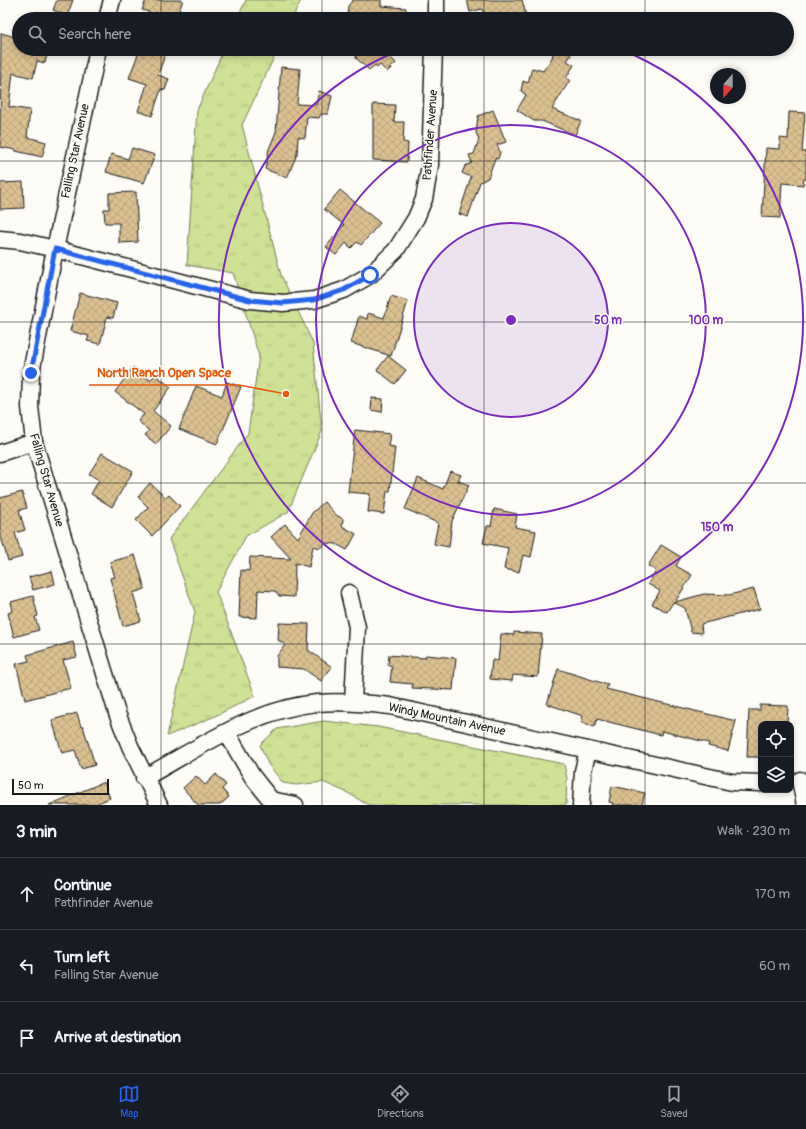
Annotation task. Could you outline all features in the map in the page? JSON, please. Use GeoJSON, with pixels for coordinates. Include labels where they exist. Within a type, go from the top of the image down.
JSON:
{"type":"FeatureCollection","features":[{"type":"Feature","properties":{"kind":"street"},"geometry":{"type":"LineString","coordinates":[[109,12],[112,0]]}},
{"type":"Feature","properties":{"kind":"street"},"geometry":{"type":"LineString","coordinates":[[436,0],[436,12]]}},
{"type":"Feature","properties":{"kind":"street","name":"Falling Star Avenue"},"geometry":{"type":"LineString","coordinates":[[96,56],[55,249],[31,373],[30,407],[34,442],[117,713],[144,778],[159,805]]}},
{"type":"Feature","properties":{"kind":"street","name":"Pathfinder Avenue"},"geometry":{"type":"LineString","coordinates":[[0,239],[20,241],[55,249],[250,300],[283,303],[314,300],[344,290],[370,275],[396,250],[416,218],[424,199],[430,165],[434,56]]}},
{"type":"Feature","properties":{"kind":"street"},"geometry":{"type":"LineString","coordinates":[[0,453],[34,442]]}},
{"type":"Feature","properties":{"kind":"street"},"geometry":{"type":"LineString","coordinates":[[349,593],[357,627],[353,701]]}},
{"type":"Feature","properties":{"kind":"street","name":"Windy Mountain Avenue"},"geometry":{"type":"LineString","coordinates":[[144,778],[259,717],[286,708],[316,703],[353,701],[390,706],[732,782],[758,783]]}},
{"type":"Feature","properties":{"kind":"street"},"geometry":{"type":"LineString","coordinates":[[227,733],[252,776],[271,800],[295,805]]}},
{"type":"Feature","properties":{"kind":"street"},"geometry":{"type":"LineString","coordinates":[[581,805],[583,771],[588,750]]}},
{"type":"Feature","properties":{"kind":"street"},"geometry":{"type":"LineString","coordinates":[[799,780],[805,805]]}},
{"type":"Feature","properties":{"kind":"green space"},"geometry":{"type":"Polygon","coordinates":[[[246,0],[301,0],[295,12],[240,12],[246,0]]]}},
{"type":"Feature","properties":{"kind":"green space"},"geometry":{"type":"Polygon","coordinates":[[[221,56],[275,56],[242,125],[281,275],[313,343],[322,431],[288,512],[246,536],[216,592],[255,696],[213,717],[167,736],[195,612],[169,539],[248,433],[259,356],[233,273],[187,265],[197,110],[221,56]]]}},
{"type":"Feature","properties":{"kind":"green space"},"geometry":{"type":"Polygon","coordinates":[[[324,721],[378,727],[564,764],[567,778],[566,805],[368,805],[348,793],[323,782],[296,785],[283,783],[268,764],[260,745],[277,729],[324,721]]]}},
{"type":"Feature","properties":{"kind":"building"},"geometry":{"type":"Polygon","coordinates":[[[57,0],[73,0],[68,12],[58,12],[53,10],[57,0]]]}},
{"type":"Feature","properties":{"kind":"building"},"geometry":{"type":"Polygon","coordinates":[[[146,0],[183,0],[179,12],[149,12],[142,10],[146,0]]]}},
{"type":"Feature","properties":{"kind":"building"},"geometry":{"type":"Polygon","coordinates":[[[353,0],[381,0],[381,6],[406,8],[406,12],[348,12],[348,6],[353,0]]]}},
{"type":"Feature","properties":{"kind":"building"},"geometry":{"type":"Polygon","coordinates":[[[467,0],[522,0],[525,12],[483,12],[482,9],[470,12],[467,0]]]}},
{"type":"Feature","properties":{"kind":"building"},"geometry":{"type":"Polygon","coordinates":[[[1,33],[12,36],[12,56],[46,56],[45,63],[37,61],[33,78],[13,73],[9,107],[30,110],[27,137],[46,142],[42,157],[0,147],[1,33]]]}},
{"type":"Feature","properties":{"kind":"building"},"geometry":{"type":"Polygon","coordinates":[[[137,56],[165,56],[158,75],[169,79],[165,90],[161,89],[152,116],[138,111],[147,84],[129,78],[137,56]]]}},
{"type":"Feature","properties":{"kind":"building"},"geometry":{"type":"Polygon","coordinates":[[[356,56],[389,56],[396,63],[387,72],[380,65],[377,68],[375,65],[369,70],[356,58],[356,56]]]}},
{"type":"Feature","properties":{"kind":"building"},"geometry":{"type":"Polygon","coordinates":[[[552,56],[570,56],[567,61],[574,65],[566,78],[570,80],[552,109],[581,121],[575,135],[542,121],[534,121],[517,110],[526,95],[521,91],[523,81],[528,83],[532,68],[543,71],[552,56]]]}},
{"type":"Feature","properties":{"kind":"building"},"geometry":{"type":"Polygon","coordinates":[[[281,67],[300,69],[297,104],[316,105],[319,91],[332,96],[328,114],[321,114],[319,118],[307,117],[305,138],[298,137],[297,154],[287,178],[265,169],[269,149],[276,132],[281,67]]]}},
{"type":"Feature","properties":{"kind":"building"},"geometry":{"type":"Polygon","coordinates":[[[373,104],[395,105],[394,122],[404,122],[403,142],[408,143],[407,162],[373,160],[373,104]]]}},
{"type":"Feature","properties":{"kind":"building"},"geometry":{"type":"Polygon","coordinates":[[[493,110],[506,142],[497,145],[500,152],[498,159],[495,158],[488,178],[480,182],[468,217],[459,214],[471,177],[462,173],[465,166],[472,163],[469,155],[474,154],[479,139],[476,133],[478,116],[493,110]]]}},
{"type":"Feature","properties":{"kind":"building"},"geometry":{"type":"Polygon","coordinates":[[[789,112],[805,113],[802,152],[806,152],[806,179],[804,179],[803,185],[782,183],[780,218],[762,217],[766,148],[780,149],[780,138],[788,139],[789,112]]]}},
{"type":"Feature","properties":{"kind":"building"},"geometry":{"type":"Polygon","coordinates":[[[132,148],[155,155],[144,183],[106,172],[111,154],[128,159],[132,148]]]}},
{"type":"Feature","properties":{"kind":"building"},"geometry":{"type":"Polygon","coordinates":[[[23,182],[24,208],[0,209],[0,183],[23,182]]]}},
{"type":"Feature","properties":{"kind":"building"},"geometry":{"type":"Polygon","coordinates":[[[340,190],[380,223],[361,245],[357,242],[351,248],[346,243],[336,255],[326,247],[344,225],[324,209],[340,190]]]}},
{"type":"Feature","properties":{"kind":"building"},"geometry":{"type":"Polygon","coordinates":[[[136,192],[138,242],[119,243],[119,223],[105,223],[104,209],[109,209],[109,193],[136,192]]]}},
{"type":"Feature","properties":{"kind":"building"},"geometry":{"type":"Polygon","coordinates":[[[80,293],[117,303],[113,318],[107,317],[100,344],[87,341],[89,336],[70,331],[80,293]]]}},
{"type":"Feature","properties":{"kind":"building"},"geometry":{"type":"Polygon","coordinates":[[[391,296],[408,301],[391,356],[351,343],[359,316],[367,319],[368,313],[384,318],[391,296]]]}},
{"type":"Feature","properties":{"kind":"building"},"geometry":{"type":"Polygon","coordinates":[[[388,356],[406,370],[395,384],[377,370],[388,356]]]}},
{"type":"Feature","properties":{"kind":"building"},"geometry":{"type":"Polygon","coordinates":[[[133,367],[150,380],[155,375],[171,387],[153,411],[171,426],[156,444],[145,435],[149,431],[138,421],[144,414],[115,392],[133,367]]]}},
{"type":"Feature","properties":{"kind":"building"},"geometry":{"type":"Polygon","coordinates":[[[227,382],[241,387],[217,444],[179,429],[196,386],[222,396],[227,382]]]}},
{"type":"Feature","properties":{"kind":"building"},"geometry":{"type":"Polygon","coordinates":[[[372,398],[383,399],[382,412],[371,410],[372,398]]]}},
{"type":"Feature","properties":{"kind":"building"},"geometry":{"type":"Polygon","coordinates":[[[355,430],[390,434],[388,446],[395,447],[390,491],[387,491],[384,514],[368,512],[370,494],[348,492],[355,430]]]}},
{"type":"Feature","properties":{"kind":"building"},"geometry":{"type":"Polygon","coordinates":[[[102,453],[133,471],[112,507],[91,494],[99,480],[89,474],[102,453]]]}},
{"type":"Feature","properties":{"kind":"building"},"geometry":{"type":"Polygon","coordinates":[[[450,471],[461,475],[458,481],[469,485],[452,521],[449,547],[434,544],[438,523],[405,509],[418,478],[443,489],[450,471]]]}},
{"type":"Feature","properties":{"kind":"building"},"geometry":{"type":"Polygon","coordinates":[[[150,483],[166,498],[169,495],[180,506],[152,536],[136,520],[148,507],[138,497],[150,483]]]}},
{"type":"Feature","properties":{"kind":"building"},"geometry":{"type":"Polygon","coordinates":[[[22,492],[27,508],[19,510],[25,530],[15,533],[22,557],[8,561],[2,540],[0,540],[0,498],[22,492]]]}},
{"type":"Feature","properties":{"kind":"building"},"geometry":{"type":"Polygon","coordinates":[[[324,502],[336,515],[343,519],[342,526],[356,534],[347,550],[336,544],[326,543],[320,548],[313,546],[309,567],[295,563],[294,597],[279,596],[275,591],[258,590],[257,618],[239,617],[241,570],[249,571],[250,557],[291,559],[271,537],[285,524],[298,538],[312,513],[324,502]]]}},
{"type":"Feature","properties":{"kind":"building"},"geometry":{"type":"Polygon","coordinates":[[[494,509],[517,514],[515,527],[536,531],[531,557],[523,555],[519,572],[504,569],[508,548],[483,543],[487,526],[491,526],[494,509]]]}},
{"type":"Feature","properties":{"kind":"building"},"geometry":{"type":"Polygon","coordinates":[[[661,545],[681,557],[676,566],[692,575],[675,602],[704,594],[729,595],[754,589],[760,609],[701,624],[702,633],[691,632],[685,608],[673,602],[667,612],[652,604],[660,591],[648,584],[656,571],[648,566],[661,545]]]}},
{"type":"Feature","properties":{"kind":"building"},"geometry":{"type":"Polygon","coordinates":[[[135,555],[145,589],[133,593],[141,621],[123,626],[110,578],[115,577],[110,562],[135,555]]]}},
{"type":"Feature","properties":{"kind":"building"},"geometry":{"type":"Polygon","coordinates":[[[52,571],[55,584],[33,590],[29,577],[52,571]]]}},
{"type":"Feature","properties":{"kind":"building"},"geometry":{"type":"Polygon","coordinates":[[[33,596],[38,616],[35,617],[39,630],[14,637],[8,613],[13,611],[11,602],[33,596]]]}},
{"type":"Feature","properties":{"kind":"building"},"geometry":{"type":"Polygon","coordinates":[[[279,623],[309,624],[308,650],[332,667],[321,681],[304,669],[277,667],[277,656],[285,645],[278,640],[279,623]]]}},
{"type":"Feature","properties":{"kind":"building"},"geometry":{"type":"Polygon","coordinates":[[[514,632],[542,634],[538,677],[513,675],[512,681],[490,679],[492,660],[498,661],[501,634],[514,635],[514,632]]]}},
{"type":"Feature","properties":{"kind":"building"},"geometry":{"type":"Polygon","coordinates":[[[73,642],[77,657],[63,660],[71,688],[25,700],[16,664],[29,661],[27,655],[73,642]]]}},
{"type":"Feature","properties":{"kind":"building"},"geometry":{"type":"Polygon","coordinates":[[[389,655],[425,658],[426,655],[456,658],[453,690],[412,688],[413,684],[390,682],[392,666],[388,665],[389,655]]]}},
{"type":"Feature","properties":{"kind":"building"},"geometry":{"type":"Polygon","coordinates":[[[558,669],[608,685],[606,689],[736,721],[728,751],[708,746],[709,743],[662,731],[661,735],[597,719],[594,727],[581,722],[583,716],[547,704],[558,669]]]}},
{"type":"Feature","properties":{"kind":"building"},"geometry":{"type":"Polygon","coordinates":[[[760,705],[788,706],[787,721],[758,721],[758,757],[747,757],[749,710],[760,710],[760,705]]]}},
{"type":"Feature","properties":{"kind":"building"},"geometry":{"type":"Polygon","coordinates":[[[77,713],[81,727],[83,726],[95,765],[81,769],[75,750],[62,753],[52,720],[77,713]]]}},
{"type":"Feature","properties":{"kind":"building"},"geometry":{"type":"Polygon","coordinates":[[[216,774],[226,785],[222,789],[229,797],[220,805],[198,805],[183,788],[196,776],[205,785],[216,774]]]}},
{"type":"Feature","properties":{"kind":"building"},"geometry":{"type":"Polygon","coordinates":[[[104,782],[110,798],[93,805],[49,805],[104,782]]]}},
{"type":"Feature","properties":{"kind":"building"},"geometry":{"type":"Polygon","coordinates":[[[612,786],[645,793],[642,805],[612,805],[613,803],[609,802],[612,786]]]}},
{"type":"Feature","properties":{"kind":"place","name":"North Ranch Open Space"},"geometry":{"type":"Point","coordinates":[286,394]}},
{"type":"Feature","properties":{"kind":"route"},"geometry":{"type":"LineString","coordinates":[[31,373],[55,249],[250,300],[283,303],[314,300],[344,290],[370,275]]}}]}
